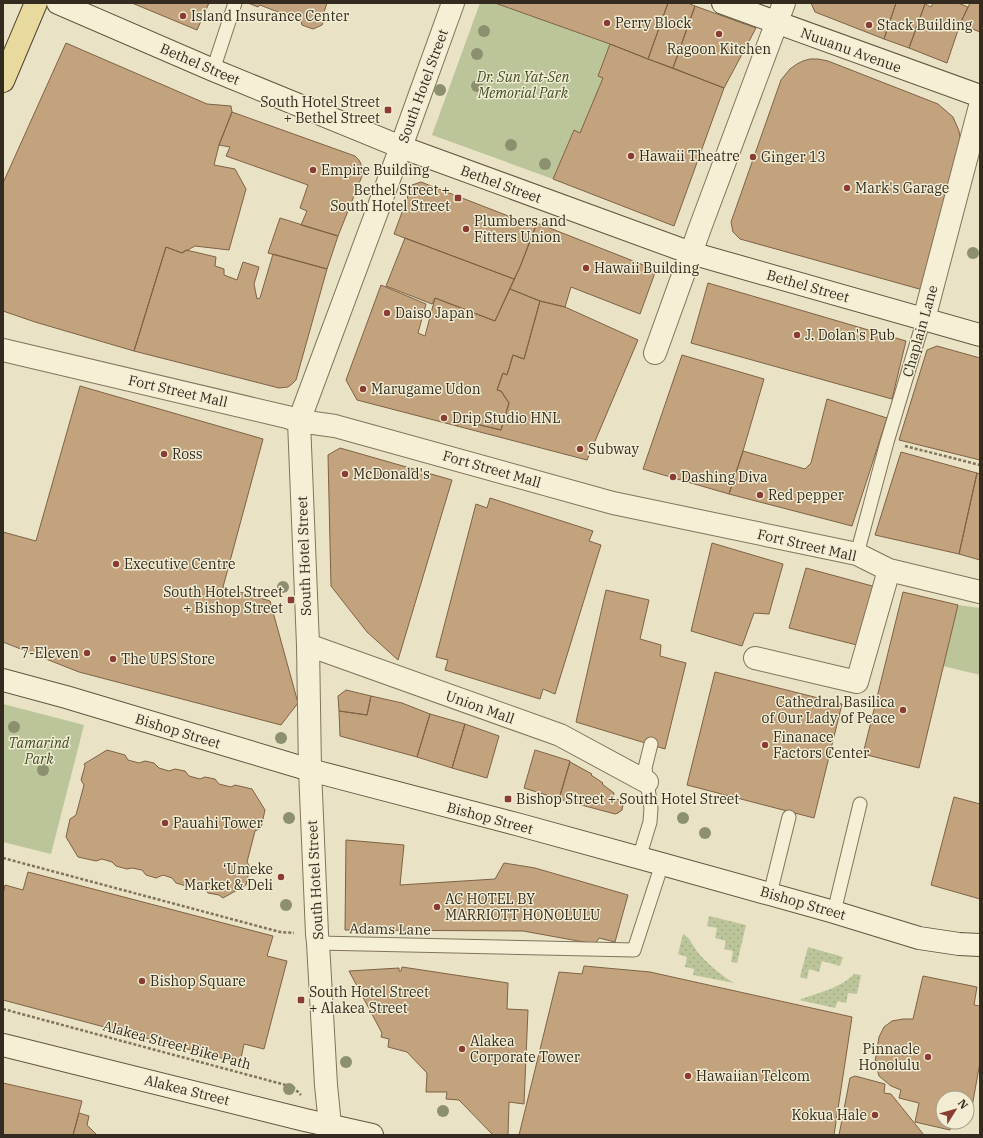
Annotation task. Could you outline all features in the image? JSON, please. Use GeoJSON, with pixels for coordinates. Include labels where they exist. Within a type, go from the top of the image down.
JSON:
{"type":"FeatureCollection","features":[{"type":"Feature","properties":{"kind":"main road"},"geometry":{"type":"LineString","coordinates":[[3,80],[36,3]]}},
{"type":"Feature","properties":{"kind":"street","name":"Bethel Street"},"geometry":{"type":"LineString","coordinates":[[58,3],[213,70],[401,147],[691,253],[980,335]]}},
{"type":"Feature","properties":{"kind":"street","name":"South Hotel Street"},"geometry":{"type":"LineString","coordinates":[[330,1130],[326,1085],[310,770],[308,645],[300,421],[401,147],[452,3]]}},
{"type":"Feature","properties":{"kind":"street","name":"Nuuanu Avenue"},"geometry":{"type":"LineString","coordinates":[[723,3],[980,96]]}},
{"type":"Feature","properties":{"kind":"street"},"geometry":{"type":"LineString","coordinates":[[655,353],[784,3]]}},
{"type":"Feature","properties":{"kind":"street","name":"Chaplain Lane"},"geometry":{"type":"LineString","coordinates":[[924,319],[980,106]]}},
{"type":"Feature","properties":{"kind":"street","name":"Fort Street Mall"},"geometry":{"type":"LineString","coordinates":[[3,350],[300,421],[335,426],[613,503],[857,554],[889,570],[980,592]]}},
{"type":"Feature","properties":{"kind":"street"},"geometry":{"type":"LineString","coordinates":[[755,658],[857,682],[889,570]]}},
{"type":"Feature","properties":{"kind":"street","name":"Union Mall"},"geometry":{"type":"LineString","coordinates":[[308,645],[560,735],[647,782]]}},
{"type":"Feature","properties":{"kind":"street","name":"Bishop Street"},"geometry":{"type":"LineString","coordinates":[[3,680],[66,697],[310,770],[662,864],[834,912],[919,938],[959,944],[980,944]]}},
{"type":"Feature","properties":{"kind":"street","name":"Alakea Street"},"geometry":{"type":"LineString","coordinates":[[3,1045],[330,1130],[372,1135]]}},
{"type":"Feature","properties":{"kind":"lane"},"geometry":{"type":"LineString","coordinates":[[213,70],[235,3]]}},
{"type":"Feature","properties":{"kind":"lane","name":"Chaplain Lane"},"geometry":{"type":"LineString","coordinates":[[857,554],[887,442],[924,319]]}},
{"type":"Feature","properties":{"kind":"lane"},"geometry":{"type":"LineString","coordinates":[[639,858],[650,822],[651,808],[645,768],[651,744]]}},
{"type":"Feature","properties":{"kind":"lane"},"geometry":{"type":"LineString","coordinates":[[834,912],[860,804]]}},
{"type":"Feature","properties":{"kind":"lane"},"geometry":{"type":"LineString","coordinates":[[770,894],[790,817]]}},
{"type":"Feature","properties":{"kind":"lane","name":"Adams Lane"},"geometry":{"type":"LineString","coordinates":[[318,938],[634,950],[662,864]]}},
{"type":"Feature","properties":{"kind":"path"},"geometry":{"type":"LineString","coordinates":[[887,442],[980,465]]}},
{"type":"Feature","properties":{"kind":"path"},"geometry":{"type":"LineString","coordinates":[[3,858],[280,932],[318,938]]}},
{"type":"Feature","properties":{"kind":"path","name":"Alakea Street Bike Path"},"geometry":{"type":"LineString","coordinates":[[3,1009],[293,1087],[306,1100]]}},
{"type":"Feature","properties":{"kind":"green space","name":"Dr. Sun Yat-Sen Memorial Park"},"geometry":{"type":"Polygon","coordinates":[[[480,3],[495,3],[610,44],[598,75],[603,78],[580,133],[573,131],[553,179],[432,135],[480,3]]]}},
{"type":"Feature","properties":{"kind":"green space"},"geometry":{"type":"Polygon","coordinates":[[[958,605],[980,608],[980,675],[943,666],[958,605]]]}},
{"type":"Feature","properties":{"kind":"green space","name":"Tamarind Park"},"geometry":{"type":"Polygon","coordinates":[[[3,704],[84,725],[51,854],[3,842],[3,704]]]}},
{"type":"Feature","properties":{"kind":"green space"},"geometry":{"type":"Polygon","coordinates":[[[709,916],[746,925],[737,963],[731,962],[733,951],[724,949],[726,941],[715,938],[717,928],[707,926],[709,916]]]}},
{"type":"Feature","properties":{"kind":"green space"},"geometry":{"type":"Polygon","coordinates":[[[683,934],[707,962],[734,983],[693,975],[694,969],[685,967],[687,957],[678,954],[683,934]]]}},
{"type":"Feature","properties":{"kind":"green space"},"geometry":{"type":"Polygon","coordinates":[[[808,947],[843,957],[840,966],[822,961],[819,972],[809,969],[807,979],[800,977],[808,947]]]}},
{"type":"Feature","properties":{"kind":"green space"},"geometry":{"type":"Polygon","coordinates":[[[854,974],[861,975],[857,994],[848,993],[846,1003],[838,1001],[835,1008],[799,1000],[836,987],[854,974]]]}},
{"type":"Feature","properties":{"kind":"building","name":"Island Insurance Center"},"geometry":{"type":"Polygon","coordinates":[[[132,3],[209,3],[197,30],[132,3]]]}},
{"type":"Feature","properties":{"kind":"building"},"geometry":{"type":"Polygon","coordinates":[[[248,3],[327,3],[324,12],[326,15],[322,25],[313,29],[302,25],[301,21],[260,5],[258,7],[248,3]]]}},
{"type":"Feature","properties":{"kind":"building","name":"Perry Block"},"geometry":{"type":"Polygon","coordinates":[[[495,3],[668,3],[648,59],[495,3]]]}},
{"type":"Feature","properties":{"kind":"building"},"geometry":{"type":"Polygon","coordinates":[[[668,3],[688,3],[695,6],[673,68],[648,59],[668,3]]]}},
{"type":"Feature","properties":{"kind":"building","name":"Stack Building"},"geometry":{"type":"Polygon","coordinates":[[[811,3],[896,3],[884,39],[815,12],[811,3]]]}},
{"type":"Feature","properties":{"kind":"building"},"geometry":{"type":"Polygon","coordinates":[[[896,3],[925,4],[909,48],[884,39],[896,3]]]}},
{"type":"Feature","properties":{"kind":"building"},"geometry":{"type":"Polygon","coordinates":[[[933,3],[958,3],[968,7],[960,24],[947,63],[909,48],[925,4],[931,7],[933,3]]]}},
{"type":"Feature","properties":{"kind":"building"},"geometry":{"type":"Polygon","coordinates":[[[970,3],[980,3],[980,32],[960,24],[970,3]]]}},
{"type":"Feature","properties":{"kind":"building"},"geometry":{"type":"Polygon","coordinates":[[[695,6],[756,28],[724,88],[673,68],[695,6]]]}},
{"type":"Feature","properties":{"kind":"building"},"geometry":{"type":"Polygon","coordinates":[[[66,43],[207,104],[231,106],[232,112],[219,145],[214,165],[235,169],[246,189],[229,250],[195,246],[182,253],[166,247],[134,351],[3,311],[3,183],[66,43]]]}},
{"type":"Feature","properties":{"kind":"building","name":"Hawaii Theatre"},"geometry":{"type":"Polygon","coordinates":[[[610,44],[724,88],[674,226],[553,179],[574,130],[580,133],[603,78],[598,76],[610,44]]]}},
{"type":"Feature","properties":{"kind":"building","name":"Mark's Garage"},"geometry":{"type":"Polygon","coordinates":[[[810,59],[828,61],[938,104],[953,117],[959,131],[961,144],[923,290],[740,239],[733,232],[731,222],[781,80],[790,69],[803,61],[810,59]]]}},
{"type":"Feature","properties":{"kind":"building","name":"Empire Building"},"geometry":{"type":"Polygon","coordinates":[[[232,112],[355,156],[359,160],[361,164],[362,176],[338,236],[301,225],[307,211],[300,208],[308,185],[226,156],[230,147],[219,145],[232,112]]]}},
{"type":"Feature","properties":{"kind":"building","name":"Plumbers and Fitters Union"},"geometry":{"type":"Polygon","coordinates":[[[421,182],[516,219],[537,223],[514,279],[394,234],[412,185],[421,182]]]}},
{"type":"Feature","properties":{"kind":"building"},"geometry":{"type":"Polygon","coordinates":[[[280,218],[338,236],[327,269],[268,253],[280,218]]]}},
{"type":"Feature","properties":{"kind":"building","name":"Hawaii Building"},"geometry":{"type":"Polygon","coordinates":[[[537,223],[656,270],[640,314],[571,287],[565,307],[540,301],[510,289],[537,223]]]}},
{"type":"Feature","properties":{"kind":"building"},"geometry":{"type":"Polygon","coordinates":[[[405,238],[514,279],[495,321],[435,298],[432,304],[386,286],[405,238]]]}},
{"type":"Feature","properties":{"kind":"building"},"geometry":{"type":"Polygon","coordinates":[[[166,247],[182,253],[186,250],[216,257],[215,266],[224,269],[224,275],[237,280],[243,262],[259,267],[254,284],[257,299],[260,298],[273,254],[327,269],[296,380],[292,384],[288,387],[279,388],[134,351],[166,247]]]}},
{"type":"Feature","properties":{"kind":"building"},"geometry":{"type":"Polygon","coordinates":[[[708,283],[906,341],[892,399],[691,343],[708,283]]]}},
{"type":"Feature","properties":{"kind":"building"},"geometry":{"type":"Polygon","coordinates":[[[381,285],[426,304],[418,333],[425,336],[435,298],[495,321],[510,289],[540,301],[524,359],[513,355],[507,375],[503,373],[497,390],[501,391],[509,403],[501,430],[459,420],[457,426],[357,400],[346,380],[381,285]]]}},
{"type":"Feature","properties":{"kind":"building"},"geometry":{"type":"Polygon","coordinates":[[[540,301],[565,307],[638,340],[587,460],[457,426],[459,420],[501,430],[509,403],[501,391],[497,390],[503,373],[507,375],[513,355],[524,359],[540,301]]]}},
{"type":"Feature","properties":{"kind":"building"},"geometry":{"type":"Polygon","coordinates":[[[937,346],[980,358],[980,460],[899,440],[927,350],[937,346]]]}},
{"type":"Feature","properties":{"kind":"building"},"geometry":{"type":"Polygon","coordinates":[[[682,355],[764,379],[729,494],[643,469],[682,355]]]}},
{"type":"Feature","properties":{"kind":"building","name":"Executive Centre"},"geometry":{"type":"Polygon","coordinates":[[[80,386],[263,439],[223,587],[270,601],[298,703],[281,725],[79,672],[3,642],[3,532],[36,541],[80,386]]]}},
{"type":"Feature","properties":{"kind":"building"},"geometry":{"type":"Polygon","coordinates":[[[827,399],[887,418],[852,526],[729,494],[743,451],[805,469],[811,463],[827,399]]]}},
{"type":"Feature","properties":{"kind":"building"},"geometry":{"type":"Polygon","coordinates":[[[340,448],[452,480],[398,660],[367,632],[331,586],[328,455],[340,448]]]}},
{"type":"Feature","properties":{"kind":"building"},"geometry":{"type":"Polygon","coordinates":[[[901,452],[977,473],[959,554],[875,535],[901,452]]]}},
{"type":"Feature","properties":{"kind":"building"},"geometry":{"type":"Polygon","coordinates":[[[977,473],[980,474],[980,560],[959,554],[977,473]]]}},
{"type":"Feature","properties":{"kind":"building"},"geometry":{"type":"Polygon","coordinates":[[[490,498],[593,531],[589,541],[601,545],[555,694],[543,689],[540,699],[445,670],[448,660],[436,657],[476,504],[487,508],[490,498]]]}},
{"type":"Feature","properties":{"kind":"building"},"geometry":{"type":"Polygon","coordinates":[[[712,543],[783,564],[769,614],[754,613],[742,646],[691,631],[712,543]]]}},
{"type":"Feature","properties":{"kind":"building"},"geometry":{"type":"Polygon","coordinates":[[[806,568],[876,587],[865,647],[789,628],[806,568]]]}},
{"type":"Feature","properties":{"kind":"building"},"geometry":{"type":"Polygon","coordinates":[[[606,590],[649,600],[640,639],[661,645],[660,656],[686,663],[665,749],[576,722],[606,590]]]}},
{"type":"Feature","properties":{"kind":"building","name":"Cathedral Basilica of Our Lady of Peace"},"geometry":{"type":"Polygon","coordinates":[[[903,592],[958,605],[919,768],[863,754],[903,592]]]}},
{"type":"Feature","properties":{"kind":"building","name":"Finanace Factors Center"},"geometry":{"type":"Polygon","coordinates":[[[715,672],[842,704],[814,818],[687,785],[715,672]]]}},
{"type":"Feature","properties":{"kind":"building"},"geometry":{"type":"Polygon","coordinates":[[[346,690],[371,696],[367,715],[339,711],[338,696],[346,690]]]}},
{"type":"Feature","properties":{"kind":"building"},"geometry":{"type":"Polygon","coordinates":[[[371,696],[402,703],[430,714],[417,757],[340,736],[339,711],[367,715],[371,696]]]}},
{"type":"Feature","properties":{"kind":"building"},"geometry":{"type":"Polygon","coordinates":[[[430,714],[465,724],[452,768],[417,757],[430,714]]]}},
{"type":"Feature","properties":{"kind":"building"},"geometry":{"type":"Polygon","coordinates":[[[465,724],[499,736],[487,778],[452,768],[465,724]]]}},
{"type":"Feature","properties":{"kind":"building","name":"Pauahi Tower"},"geometry":{"type":"Polygon","coordinates":[[[107,750],[125,755],[128,760],[139,763],[145,761],[154,763],[159,768],[169,771],[175,769],[185,771],[189,776],[200,779],[205,777],[215,779],[219,784],[231,787],[235,785],[252,789],[265,810],[261,828],[255,831],[247,862],[250,867],[246,885],[223,898],[219,895],[208,893],[203,887],[193,884],[186,886],[176,883],[172,878],[163,875],[156,878],[146,875],[142,870],[132,868],[127,869],[116,866],[112,862],[102,859],[96,861],[78,857],[66,837],[70,819],[76,815],[84,785],[81,780],[85,766],[84,764],[107,750]]]}},
{"type":"Feature","properties":{"kind":"building"},"geometry":{"type":"Polygon","coordinates":[[[535,750],[570,761],[559,799],[524,788],[535,750]]]}},
{"type":"Feature","properties":{"kind":"building"},"geometry":{"type":"Polygon","coordinates":[[[570,762],[592,774],[591,775],[614,793],[613,798],[619,800],[623,805],[622,810],[615,814],[559,799],[570,762]]]}},
{"type":"Feature","properties":{"kind":"building"},"geometry":{"type":"Polygon","coordinates":[[[954,797],[980,804],[980,899],[931,885],[954,797]]]}},
{"type":"Feature","properties":{"kind":"building"},"geometry":{"type":"Polygon","coordinates":[[[346,840],[404,845],[400,885],[495,879],[504,863],[535,868],[628,895],[615,942],[599,938],[595,944],[523,931],[345,930],[346,840]]]}},
{"type":"Feature","properties":{"kind":"building","name":"Bishop Square"},"geometry":{"type":"Polygon","coordinates":[[[28,872],[273,936],[267,956],[287,961],[264,1049],[244,1044],[240,1063],[3,1000],[3,894],[5,885],[23,890],[28,872]]]}},
{"type":"Feature","properties":{"kind":"building","name":"Hawaiian Telcom"},"geometry":{"type":"Polygon","coordinates":[[[584,966],[650,972],[852,1017],[834,1135],[519,1135],[559,972],[582,974],[584,966]]]}},
{"type":"Feature","properties":{"kind":"building","name":"Alakea Corporate Tower"},"geometry":{"type":"Polygon","coordinates":[[[402,967],[508,983],[507,1009],[528,1010],[524,1104],[509,1102],[508,1135],[493,1135],[459,1100],[446,1099],[447,1092],[426,1092],[427,1073],[407,1052],[388,1047],[389,1039],[381,1037],[382,1033],[349,971],[399,968],[399,971],[401,971],[402,967]]]}},
{"type":"Feature","properties":{"kind":"building","name":"Pinnacle Honolulu"},"geometry":{"type":"Polygon","coordinates":[[[923,976],[977,987],[974,1005],[980,1006],[980,1062],[975,1090],[935,1090],[935,1127],[915,1122],[919,1103],[899,1098],[901,1090],[891,1086],[879,1076],[875,1062],[879,1037],[884,1027],[892,1021],[913,1019],[923,976]]]}},
{"type":"Feature","properties":{"kind":"building","name":"Kokua Hale"},"geometry":{"type":"Polygon","coordinates":[[[855,1076],[885,1084],[884,1093],[891,1094],[924,1135],[839,1135],[850,1078],[855,1076]]]}},
{"type":"Feature","properties":{"kind":"building"},"geometry":{"type":"Polygon","coordinates":[[[3,1083],[82,1101],[73,1135],[3,1135],[3,1083]]]}},
{"type":"Feature","properties":{"kind":"building"},"geometry":{"type":"Polygon","coordinates":[[[79,1113],[89,1116],[87,1125],[97,1135],[73,1135],[79,1113]]]}},
{"type":"Feature","properties":{"kind":"place","name":"Island Insurance Center"},"geometry":{"type":"Point","coordinates":[183,16]}},
{"type":"Feature","properties":{"kind":"place","name":"Perry Block"},"geometry":{"type":"Point","coordinates":[607,23]}},
{"type":"Feature","properties":{"kind":"place","name":"Stack Building"},"geometry":{"type":"Point","coordinates":[869,25]}},
{"type":"Feature","properties":{"kind":"place","name":"Ragoon Kitchen"},"geometry":{"type":"Point","coordinates":[719,34]}},
{"type":"Feature","properties":{"kind":"place","name":"South Hotel Street + Bethel Street"},"geometry":{"type":"Point","coordinates":[388,110]}},
{"type":"Feature","properties":{"kind":"place","name":"Hawaii Theatre"},"geometry":{"type":"Point","coordinates":[631,156]}},
{"type":"Feature","properties":{"kind":"place","name":"Ginger 13"},"geometry":{"type":"Point","coordinates":[753,157]}},
{"type":"Feature","properties":{"kind":"place","name":"Empire Building"},"geometry":{"type":"Point","coordinates":[313,170]}},
{"type":"Feature","properties":{"kind":"place","name":"Mark's Garage"},"geometry":{"type":"Point","coordinates":[847,188]}},
{"type":"Feature","properties":{"kind":"place","name":"Bethel Street + South Hotel Street"},"geometry":{"type":"Point","coordinates":[458,198]}},
{"type":"Feature","properties":{"kind":"place","name":"Plumbers and Fitters Union"},"geometry":{"type":"Point","coordinates":[466,229]}},
{"type":"Feature","properties":{"kind":"place","name":"Hawaii Building"},"geometry":{"type":"Point","coordinates":[586,268]}},
{"type":"Feature","properties":{"kind":"place","name":"Daiso Japan"},"geometry":{"type":"Point","coordinates":[387,313]}},
{"type":"Feature","properties":{"kind":"place","name":"J. Dolan's Pub"},"geometry":{"type":"Point","coordinates":[797,335]}},
{"type":"Feature","properties":{"kind":"place","name":"Marugame Udon"},"geometry":{"type":"Point","coordinates":[363,389]}},
{"type":"Feature","properties":{"kind":"place","name":"Drip Studio HNL"},"geometry":{"type":"Point","coordinates":[444,418]}},
{"type":"Feature","properties":{"kind":"place","name":"Subway"},"geometry":{"type":"Point","coordinates":[580,449]}},
{"type":"Feature","properties":{"kind":"place","name":"Ross"},"geometry":{"type":"Point","coordinates":[164,454]}},
{"type":"Feature","properties":{"kind":"place","name":"McDonald's"},"geometry":{"type":"Point","coordinates":[345,474]}},
{"type":"Feature","properties":{"kind":"place","name":"Dashing Diva"},"geometry":{"type":"Point","coordinates":[673,477]}},
{"type":"Feature","properties":{"kind":"place","name":"Red pepper"},"geometry":{"type":"Point","coordinates":[760,495]}},
{"type":"Feature","properties":{"kind":"place","name":"Executive Centre"},"geometry":{"type":"Point","coordinates":[116,564]}},
{"type":"Feature","properties":{"kind":"place","name":"South Hotel Street + Bishop Street"},"geometry":{"type":"Point","coordinates":[291,600]}},
{"type":"Feature","properties":{"kind":"place","name":"7-Eleven"},"geometry":{"type":"Point","coordinates":[87,653]}},
{"type":"Feature","properties":{"kind":"place","name":"The UPS Store"},"geometry":{"type":"Point","coordinates":[113,659]}},
{"type":"Feature","properties":{"kind":"place","name":"Cathedral Basilica of Our Lady of Peace"},"geometry":{"type":"Point","coordinates":[903,710]}},
{"type":"Feature","properties":{"kind":"place","name":"Finanace Factors Center"},"geometry":{"type":"Point","coordinates":[765,745]}},
{"type":"Feature","properties":{"kind":"place","name":"Bishop Street + South Hotel Street"},"geometry":{"type":"Point","coordinates":[508,799]}},
{"type":"Feature","properties":{"kind":"place","name":"Pauahi Tower"},"geometry":{"type":"Point","coordinates":[165,823]}},
{"type":"Feature","properties":{"kind":"place","name":"‘Umeke Market & Deli"},"geometry":{"type":"Point","coordinates":[281,877]}},
{"type":"Feature","properties":{"kind":"place","name":"AC HOTEL BY MARRIOTT HONOLULU"},"geometry":{"type":"Point","coordinates":[437,907]}},
{"type":"Feature","properties":{"kind":"place","name":"Bishop Square"},"geometry":{"type":"Point","coordinates":[142,981]}},
{"type":"Feature","properties":{"kind":"place","name":"South Hotel Street + Alakea Street"},"geometry":{"type":"Point","coordinates":[301,1000]}},
{"type":"Feature","properties":{"kind":"place","name":"Alakea Corporate Tower"},"geometry":{"type":"Point","coordinates":[462,1049]}},
{"type":"Feature","properties":{"kind":"place","name":"Pinnacle Honolulu"},"geometry":{"type":"Point","coordinates":[928,1057]}},
{"type":"Feature","properties":{"kind":"place","name":"Hawaiian Telcom"},"geometry":{"type":"Point","coordinates":[688,1076]}},
{"type":"Feature","properties":{"kind":"place","name":"Kokua Hale"},"geometry":{"type":"Point","coordinates":[875,1115]}}]}
